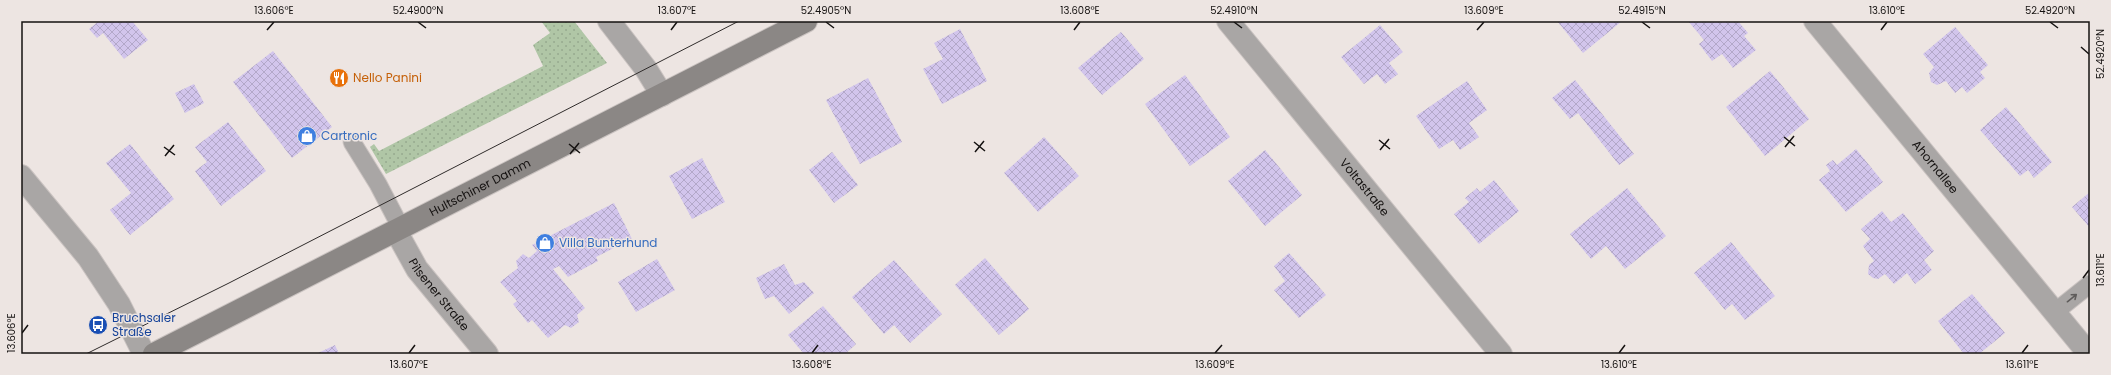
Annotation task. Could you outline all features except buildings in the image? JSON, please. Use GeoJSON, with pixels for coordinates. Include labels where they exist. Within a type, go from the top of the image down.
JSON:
{"type":"FeatureCollection","features":[{"type":"Feature","properties":{"kind":"main road","name":"Hultschiner Damm"},"geometry":{"type":"LineString","coordinates":[[154,354],[806,21]]}},
{"type":"Feature","properties":{"kind":"street"},"geometry":{"type":"LineString","coordinates":[[610,21],[646,69],[662,95]]}},
{"type":"Feature","properties":{"kind":"street","name":"Voltastraße"},"geometry":{"type":"LineString","coordinates":[[1228,21],[1501,354]]}},
{"type":"Feature","properties":{"kind":"street","name":"Ahornallee"},"geometry":{"type":"LineString","coordinates":[[1815,21],[2089,354]]}},
{"type":"Feature","properties":{"kind":"street"},"geometry":{"type":"LineString","coordinates":[[21,176],[88,257],[119,304],[144,354]]}},
{"type":"Feature","properties":{"kind":"street","name":"Pilsener Straße"},"geometry":{"type":"LineString","coordinates":[[398,229],[417,269],[487,354]]}},
{"type":"Feature","properties":{"kind":"lane"},"geometry":{"type":"LineString","coordinates":[[352,142],[378,184],[398,229]]}},
{"type":"Feature","properties":{"kind":"lane"},"geometry":{"type":"LineString","coordinates":[[2055,312],[2090,284]]}},
{"type":"Feature","properties":{"kind":"green space"},"geometry":{"type":"Polygon","coordinates":[[[541,21],[574,21],[607,63],[386,174],[370,147],[374,144],[379,151],[543,66],[533,45],[550,33],[541,21]]]}},
{"type":"Feature","properties":{"kind":"tram line"},"geometry":{"type":"LineString","coordinates":[[86,354],[229,283],[739,21]]}},
{"type":"Feature","properties":{"kind":"place","name":"Nello Panini"},"geometry":{"type":"Point","coordinates":[339,78]}},
{"type":"Feature","properties":{"kind":"place","name":"Cartronic"},"geometry":{"type":"Point","coordinates":[307,136]}},
{"type":"Feature","properties":{"kind":"place","name":"Villa Bunterhund"},"geometry":{"type":"Point","coordinates":[545,243]}},
{"type":"Feature","properties":{"kind":"place","name":"Bruchsaler Straße"},"geometry":{"type":"Point","coordinates":[98,325]}}]}
